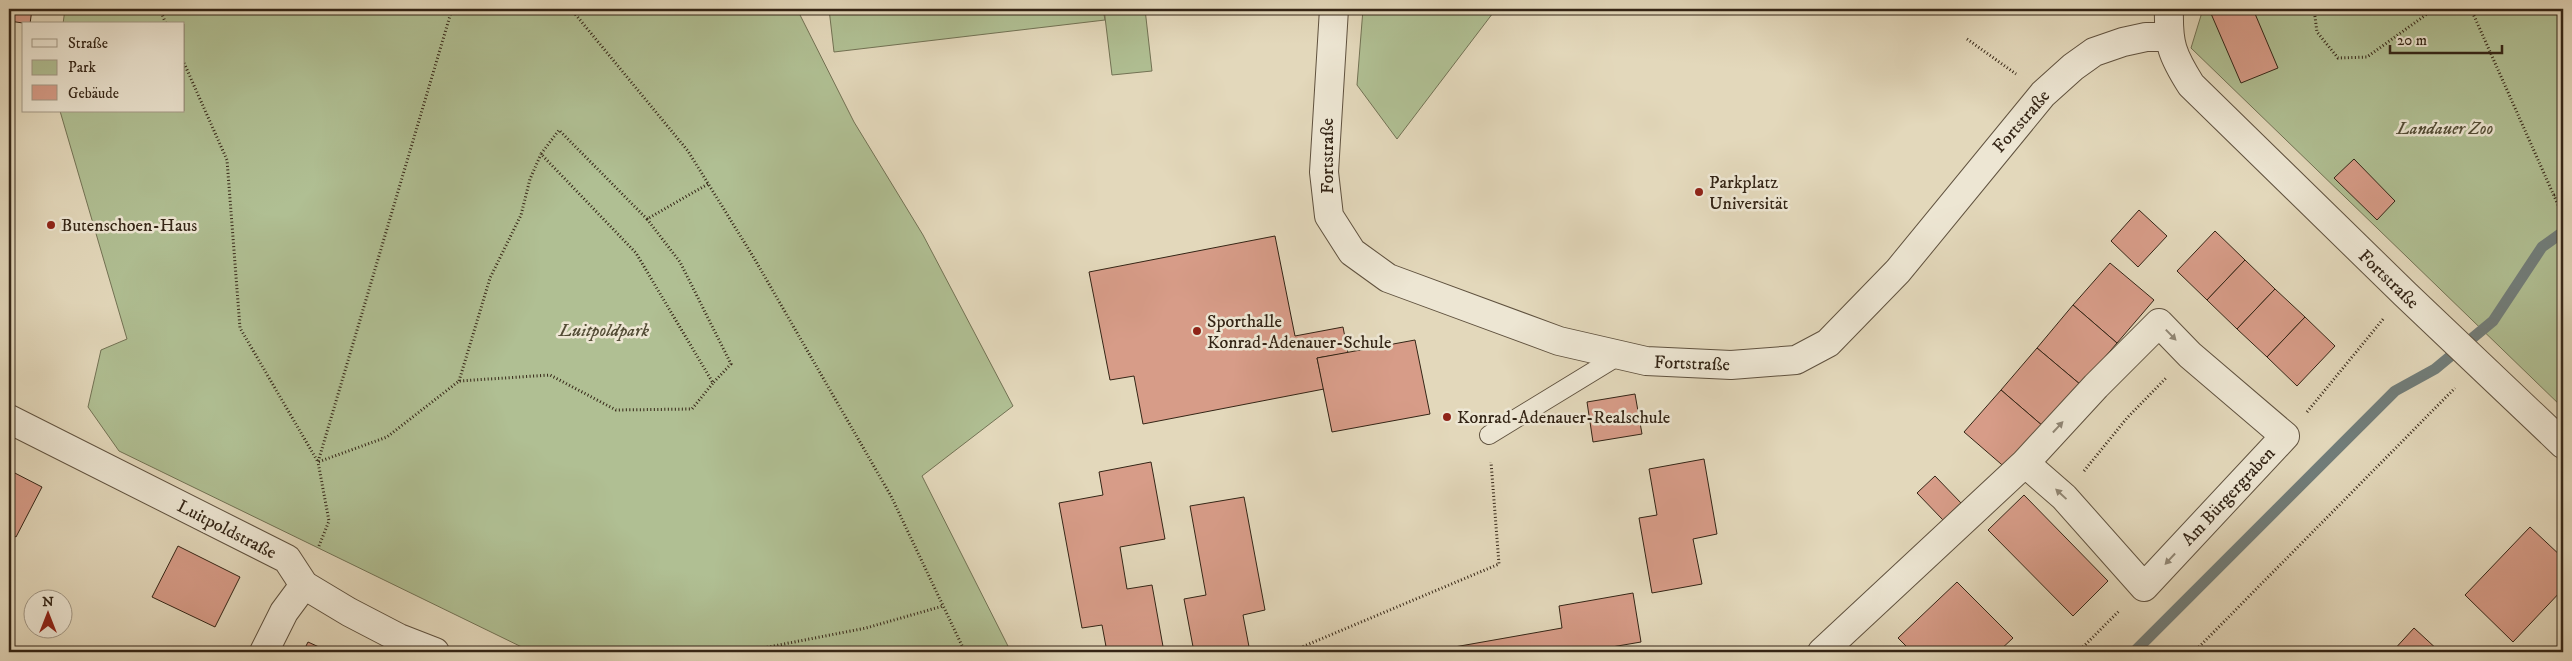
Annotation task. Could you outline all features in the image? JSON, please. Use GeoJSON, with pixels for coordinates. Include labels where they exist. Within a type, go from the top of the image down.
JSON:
{"type":"FeatureCollection","features":[{"type":"Feature","properties":{"kind":"street","name":"Fortstraße"},"geometry":{"type":"LineString","coordinates":[[1334,9],[1324,172],[1329,216],[1352,252],[1388,278],[1559,341],[1646,362],[1731,365],[1796,360],[1828,343],[1898,271],[1953,200],[2043,94],[2073,66],[2094,52],[2123,42],[2146,37],[2168,37]]}},
{"type":"Feature","properties":{"kind":"street","name":"Fortstraße"},"geometry":{"type":"LineString","coordinates":[[2169,9],[2168,37],[2176,61],[2191,85],[2404,294],[2480,363],[2563,444]]}},
{"type":"Feature","properties":{"kind":"street","name":"Am Bürgergraben"},"geometry":{"type":"LineString","coordinates":[[1822,652],[2025,463],[2096,386],[2159,323],[2190,355],[2285,436],[2144,587]]}},
{"type":"Feature","properties":{"kind":"street","name":"Luitpoldstraße"},"geometry":{"type":"LineString","coordinates":[[9,419],[287,559],[304,585],[358,616],[435,652]]}},
{"type":"Feature","properties":{"kind":"street"},"geometry":{"type":"LineString","coordinates":[[2025,463],[2064,496],[2144,587]]}},
{"type":"Feature","properties":{"kind":"street"},"geometry":{"type":"LineString","coordinates":[[264,652],[284,612],[304,585]]}},
{"type":"Feature","properties":{"kind":"lane"},"geometry":{"type":"LineString","coordinates":[[1490,435],[1620,355]]}},
{"type":"Feature","properties":{"kind":"path"},"geometry":{"type":"LineString","coordinates":[[160,9],[165,22]]}},
{"type":"Feature","properties":{"kind":"path"},"geometry":{"type":"LineString","coordinates":[[318,462],[452,9]]}},
{"type":"Feature","properties":{"kind":"path"},"geometry":{"type":"LineString","coordinates":[[571,9],[688,151],[759,267],[891,496],[965,652]]}},
{"type":"Feature","properties":{"kind":"path"},"geometry":{"type":"LineString","coordinates":[[2314,9],[2317,32],[2338,58],[2367,57],[2434,9]]}},
{"type":"Feature","properties":{"kind":"path"},"geometry":{"type":"LineString","coordinates":[[2470,9],[2563,215]]}},
{"type":"Feature","properties":{"kind":"path"},"geometry":{"type":"LineString","coordinates":[[1967,39],[2003,64]]}},
{"type":"Feature","properties":{"kind":"path"},"geometry":{"type":"LineString","coordinates":[[185,65],[228,160],[240,328],[318,462],[329,521],[304,585]]}},
{"type":"Feature","properties":{"kind":"path"},"geometry":{"type":"LineString","coordinates":[[318,462],[387,437],[459,381],[550,375],[616,410],[692,409],[731,364],[680,262],[647,219],[559,130],[541,154],[530,178],[522,215],[490,278],[459,381]]}},
{"type":"Feature","properties":{"kind":"path"},"geometry":{"type":"LineString","coordinates":[[541,154],[636,253],[713,383]]}},
{"type":"Feature","properties":{"kind":"path"},"geometry":{"type":"LineString","coordinates":[[647,219],[708,184]]}},
{"type":"Feature","properties":{"kind":"path"},"geometry":{"type":"LineString","coordinates":[[2554,195],[2563,192]]}},
{"type":"Feature","properties":{"kind":"path"},"geometry":{"type":"LineString","coordinates":[[2285,436],[2298,423],[2404,294]]}},
{"type":"Feature","properties":{"kind":"path"},"geometry":{"type":"LineString","coordinates":[[2064,496],[2127,418],[2190,355]]}},
{"type":"Feature","properties":{"kind":"path"},"geometry":{"type":"LineString","coordinates":[[2194,652],[2480,363]]}},
{"type":"Feature","properties":{"kind":"path"},"geometry":{"type":"LineString","coordinates":[[1290,652],[1499,564],[1490,435]]}},
{"type":"Feature","properties":{"kind":"path"},"geometry":{"type":"LineString","coordinates":[[2078,652],[2144,587]]}},
{"type":"Feature","properties":{"kind":"path"},"geometry":{"type":"LineString","coordinates":[[743,652],[866,628],[943,606]]}},
{"type":"Feature","properties":{"kind":"green space","name":"Luitpoldpark"},"geometry":{"type":"Polygon","coordinates":[[[65,9],[797,9],[854,122],[923,235],[1013,406],[922,476],[1011,652],[532,652],[119,451],[88,407],[101,350],[127,339],[60,112],[185,112],[185,22],[63,22],[65,9]]]}},
{"type":"Feature","properties":{"kind":"green space"},"geometry":{"type":"Polygon","coordinates":[[[829,9],[1103,9],[1105,20],[834,52],[829,9]]]}},
{"type":"Feature","properties":{"kind":"green space"},"geometry":{"type":"Polygon","coordinates":[[[1104,9],[1145,9],[1152,71],[1112,75],[1104,9]]]}},
{"type":"Feature","properties":{"kind":"green space"},"geometry":{"type":"Polygon","coordinates":[[[1363,9],[1496,9],[1397,139],[1357,85],[1363,9]]]}},
{"type":"Feature","properties":{"kind":"green space","name":"Landauer Zoo"},"geometry":{"type":"Polygon","coordinates":[[[2203,9],[2563,9],[2563,408],[2191,48],[2203,9]]]}},
{"type":"Feature","properties":{"kind":"building"},"geometry":{"type":"Polygon","coordinates":[[[9,9],[32,9],[30,22],[9,21],[9,9]]]}},
{"type":"Feature","properties":{"kind":"building"},"geometry":{"type":"Polygon","coordinates":[[[2209,9],[2253,9],[2278,68],[2241,83],[2209,9]]]}},
{"type":"Feature","properties":{"kind":"building"},"geometry":{"type":"Polygon","coordinates":[[[2354,159],[2395,201],[2377,220],[2334,178],[2354,159]]]}},
{"type":"Feature","properties":{"kind":"building"},"geometry":{"type":"Polygon","coordinates":[[[2139,210],[2167,236],[2138,267],[2111,241],[2139,210]]]}},
{"type":"Feature","properties":{"kind":"building"},"geometry":{"type":"Polygon","coordinates":[[[2215,231],[2245,260],[2207,300],[2177,271],[2215,231]]]}},
{"type":"Feature","properties":{"kind":"building","name":"Sporthalle Konrad-Adenauer-Schule"},"geometry":{"type":"Polygon","coordinates":[[[1275,236],[1295,336],[1343,327],[1348,353],[1317,358],[1324,389],[1143,424],[1134,376],[1110,380],[1089,272],[1275,236]]]}},
{"type":"Feature","properties":{"kind":"building"},"geometry":{"type":"Polygon","coordinates":[[[2245,260],[2275,289],[2237,329],[2207,300],[2245,260]]]}},
{"type":"Feature","properties":{"kind":"building"},"geometry":{"type":"Polygon","coordinates":[[[2110,263],[2154,300],[2117,343],[2073,305],[2110,263]]]}},
{"type":"Feature","properties":{"kind":"building"},"geometry":{"type":"Polygon","coordinates":[[[2275,289],[2305,317],[2267,357],[2237,329],[2275,289]]]}},
{"type":"Feature","properties":{"kind":"building"},"geometry":{"type":"Polygon","coordinates":[[[2073,305],[2117,343],[2081,385],[2037,348],[2073,305]]]}},
{"type":"Feature","properties":{"kind":"building"},"geometry":{"type":"Polygon","coordinates":[[[2305,317],[2335,346],[2297,386],[2267,357],[2305,317]]]}},
{"type":"Feature","properties":{"kind":"building"},"geometry":{"type":"Polygon","coordinates":[[[1415,340],[1430,414],[1332,432],[1317,358],[1415,340]]]}},
{"type":"Feature","properties":{"kind":"building"},"geometry":{"type":"Polygon","coordinates":[[[2037,348],[2081,385],[2044,427],[2001,390],[2037,348]]]}},
{"type":"Feature","properties":{"kind":"building"},"geometry":{"type":"Polygon","coordinates":[[[2001,390],[2044,427],[2008,470],[1964,432],[2001,390]]]}},
{"type":"Feature","properties":{"kind":"building"},"geometry":{"type":"Polygon","coordinates":[[[1635,394],[1642,434],[1593,442],[1587,402],[1635,394]]]}},
{"type":"Feature","properties":{"kind":"building"},"geometry":{"type":"Polygon","coordinates":[[[1704,459],[1717,534],[1693,539],[1702,584],[1652,593],[1639,518],[1657,515],[1649,469],[1704,459]]]}},
{"type":"Feature","properties":{"kind":"building"},"geometry":{"type":"Polygon","coordinates":[[[1151,462],[1165,539],[1120,547],[1127,589],[1152,585],[1164,652],[1107,652],[1102,625],[1082,628],[1059,503],[1103,495],[1099,472],[1151,462]]]}},
{"type":"Feature","properties":{"kind":"building"},"geometry":{"type":"Polygon","coordinates":[[[9,470],[42,487],[16,537],[9,533],[9,470]]]}},
{"type":"Feature","properties":{"kind":"building"},"geometry":{"type":"Polygon","coordinates":[[[1935,476],[1961,503],[1943,520],[1917,493],[1935,476]]]}},
{"type":"Feature","properties":{"kind":"building"},"geometry":{"type":"Polygon","coordinates":[[[2024,495],[2108,581],[2073,616],[1988,530],[2024,495]]]}},
{"type":"Feature","properties":{"kind":"building"},"geometry":{"type":"Polygon","coordinates":[[[1244,497],[1265,610],[1243,615],[1250,652],[1194,652],[1184,599],[1206,595],[1190,506],[1244,497]]]}},
{"type":"Feature","properties":{"kind":"building"},"geometry":{"type":"Polygon","coordinates":[[[2530,527],[2563,558],[2563,589],[2513,642],[2465,595],[2530,527]]]}},
{"type":"Feature","properties":{"kind":"building"},"geometry":{"type":"Polygon","coordinates":[[[178,546],[240,577],[215,627],[152,597],[178,546]]]}},
{"type":"Feature","properties":{"kind":"building"},"geometry":{"type":"Polygon","coordinates":[[[1957,582],[2013,638],[1998,652],[1912,652],[1898,638],[1957,582]]]}},
{"type":"Feature","properties":{"kind":"building"},"geometry":{"type":"Polygon","coordinates":[[[1633,593],[1641,642],[1594,650],[1594,652],[1444,652],[1443,649],[1562,628],[1559,606],[1633,593]]]}},
{"type":"Feature","properties":{"kind":"building"},"geometry":{"type":"Polygon","coordinates":[[[2414,628],[2440,652],[2392,652],[2414,628]]]}},
{"type":"Feature","properties":{"kind":"building"},"geometry":{"type":"Polygon","coordinates":[[[308,642],[330,652],[303,652],[308,642]]]}},
{"type":"Feature","properties":{"kind":"waterway"},"geometry":{"type":"LineString","coordinates":[[2134,652],[2395,391],[2435,369],[2493,321],[2542,247],[2563,232]]}},
{"type":"Feature","properties":{"kind":"place","name":"Parkplatz Universität"},"geometry":{"type":"Point","coordinates":[1699,192]}},
{"type":"Feature","properties":{"kind":"place","name":"Butenschoen-Haus"},"geometry":{"type":"Point","coordinates":[51,225]}},
{"type":"Feature","properties":{"kind":"place","name":"Sporthalle Konrad-Adenauer-Schule"},"geometry":{"type":"Point","coordinates":[1197,331]}},
{"type":"Feature","properties":{"kind":"place","name":"Konrad-Adenauer-Realschule"},"geometry":{"type":"Point","coordinates":[1447,417]}}]}
